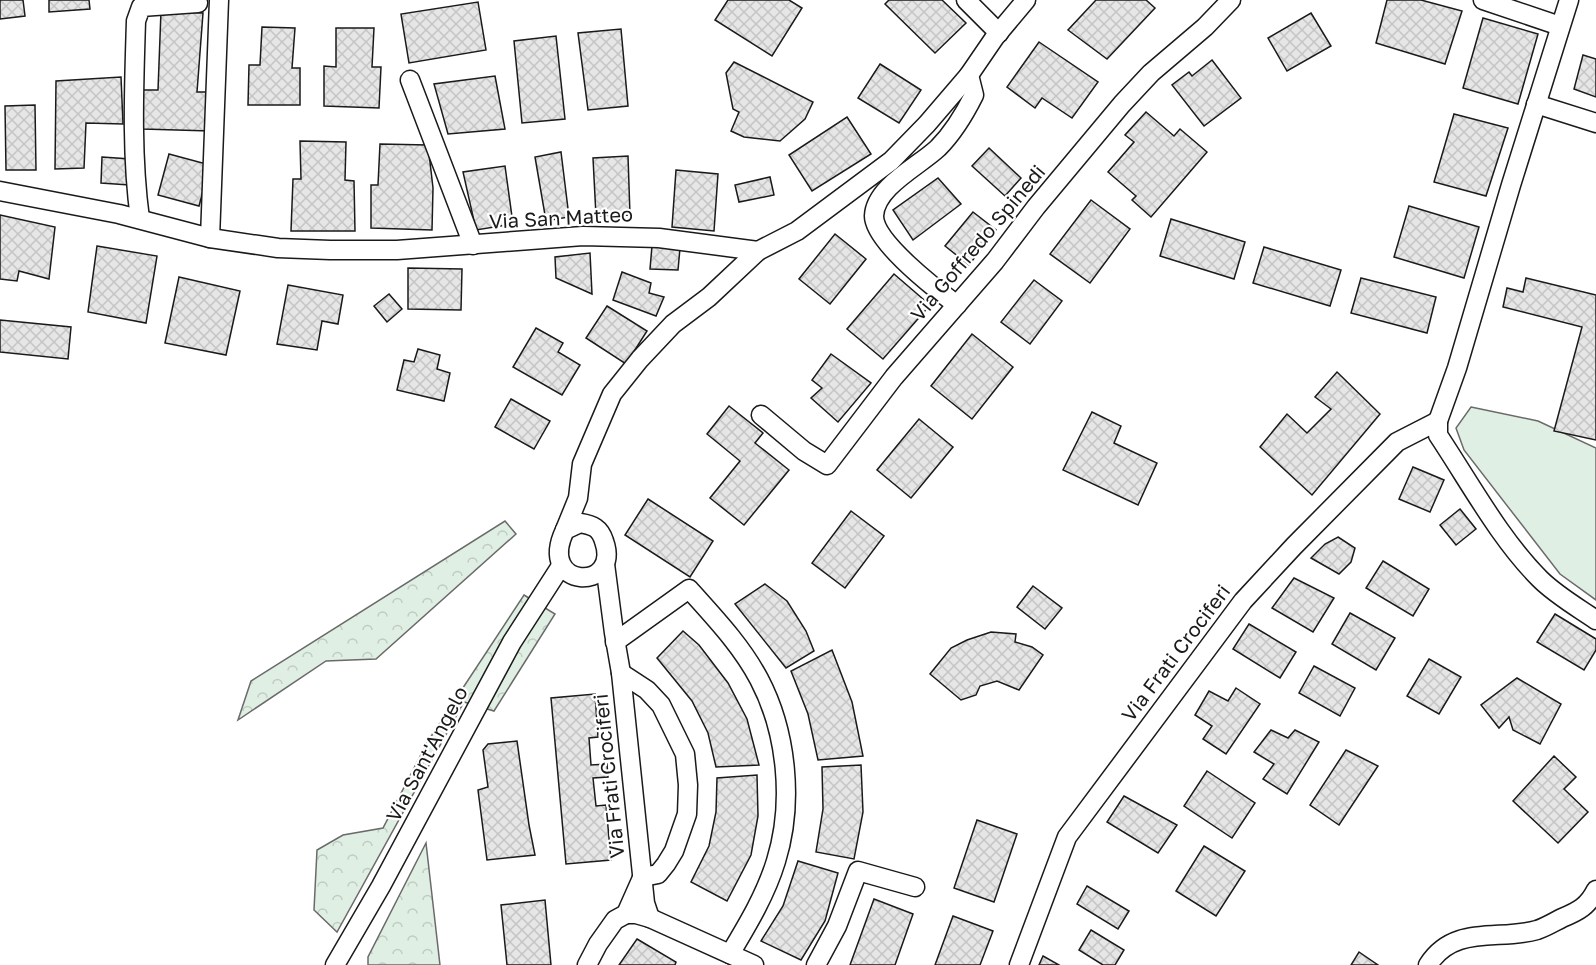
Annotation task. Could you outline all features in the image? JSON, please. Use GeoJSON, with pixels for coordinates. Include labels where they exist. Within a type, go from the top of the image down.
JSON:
{"type":"FeatureCollection","features":[{"type":"Feature","properties":{"kind":"street"},"geometry":{"type":"LineString","coordinates":[[210,237],[219,0]]}},
{"type":"Feature","properties":{"kind":"street"},"geometry":{"type":"LineString","coordinates":[[966,0],[999,33]]}},
{"type":"Feature","properties":{"kind":"street"},"geometry":{"type":"LineString","coordinates":[[612,618],[600,598],[568,571],[557,549],[578,498],[582,464],[612,394],[640,359],[673,324],[709,297],[758,251],[797,231],[877,172],[927,124],[969,75],[1026,0]]}},
{"type":"Feature","properties":{"kind":"street","name":"Via Goffredo Spinedi"},"geometry":{"type":"LineString","coordinates":[[761,415],[804,451],[827,465],[894,377],[995,261],[1036,207],[1122,104],[1151,73],[1205,27],[1231,0]]}},
{"type":"Feature","properties":{"kind":"street"},"geometry":{"type":"LineString","coordinates":[[1484,0],[1560,26]]}},
{"type":"Feature","properties":{"kind":"street"},"geometry":{"type":"LineString","coordinates":[[1569,0],[1457,368],[1438,421],[1438,435],[1516,551],[1549,587],[1596,620]]}},
{"type":"Feature","properties":{"kind":"street"},"geometry":{"type":"LineString","coordinates":[[140,219],[134,139],[136,21],[141,7],[198,3]]}},
{"type":"Feature","properties":{"kind":"street"},"geometry":{"type":"LineString","coordinates":[[957,304],[926,282],[883,238],[874,217],[882,195],[899,178],[939,147],[967,109],[974,95],[969,75]]}},
{"type":"Feature","properties":{"kind":"street"},"geometry":{"type":"LineString","coordinates":[[410,80],[473,245]]}},
{"type":"Feature","properties":{"kind":"street"},"geometry":{"type":"LineString","coordinates":[[1536,104],[1596,123]]}},
{"type":"Feature","properties":{"kind":"street","name":"Via San Matteo"},"geometry":{"type":"LineString","coordinates":[[0,191],[140,219],[210,237],[278,248],[378,250],[583,236],[615,236],[659,237],[758,251]]}},
{"type":"Feature","properties":{"kind":"street","name":"Via Frati Crociferi"},"geometry":{"type":"LineString","coordinates":[[1019,965],[1067,837],[1243,601],[1397,442],[1438,421]]}},
{"type":"Feature","properties":{"kind":"street"},"geometry":{"type":"LineString","coordinates":[[568,571],[582,578],[597,575],[605,564],[605,544],[585,495],[582,464]]}},
{"type":"Feature","properties":{"kind":"street"},"geometry":{"type":"LineString","coordinates":[[565,530],[580,523],[597,528]]}},
{"type":"Feature","properties":{"kind":"street","name":"Via Frati Crociferi"},"geometry":{"type":"LineString","coordinates":[[587,965],[597,944],[615,920],[626,914],[643,876],[621,673],[605,564]]}},
{"type":"Feature","properties":{"kind":"street","name":"Via Sant'Angelo"},"geometry":{"type":"LineString","coordinates":[[335,965],[386,876],[512,642],[568,571]]}},
{"type":"Feature","properties":{"kind":"street"},"geometry":{"type":"LineString","coordinates":[[615,642],[689,589],[742,653],[759,679],[774,716],[782,749],[785,808],[782,834],[776,861],[752,917],[721,956]]}},
{"type":"Feature","properties":{"kind":"street"},"geometry":{"type":"LineString","coordinates":[[621,673],[647,690],[661,705],[685,754],[688,785],[687,814],[674,851],[666,864],[658,874],[643,876],[645,903],[650,918]]}},
{"type":"Feature","properties":{"kind":"street"},"geometry":{"type":"LineString","coordinates":[[816,965],[837,926],[858,871],[915,887]]}},
{"type":"Feature","properties":{"kind":"street"},"geometry":{"type":"LineString","coordinates":[[1428,965],[1434,956],[1453,942],[1487,935],[1536,930],[1570,915],[1589,903],[1596,890]]}},
{"type":"Feature","properties":{"kind":"street"},"geometry":{"type":"LineString","coordinates":[[626,914],[650,918],[721,956],[754,965]]}},
{"type":"Feature","properties":{"kind":"green space"},"geometry":{"type":"Polygon","coordinates":[[[1471,407],[1538,421],[1596,448],[1596,600],[1560,574],[1464,450],[1456,428],[1471,407]]]}},
{"type":"Feature","properties":{"kind":"green space"},"geometry":{"type":"Polygon","coordinates":[[[505,521],[516,534],[376,659],[326,661],[238,720],[251,681],[505,521]]]}},
{"type":"Feature","properties":{"kind":"green space"},"geometry":{"type":"Polygon","coordinates":[[[524,595],[555,614],[494,711],[464,702],[337,932],[314,910],[317,850],[343,835],[383,828],[428,741],[524,595]]]}},
{"type":"Feature","properties":{"kind":"green space"},"geometry":{"type":"Polygon","coordinates":[[[426,843],[440,965],[368,965],[368,957],[426,843]]]}},
{"type":"Feature","properties":{"kind":"building"},"geometry":{"type":"Polygon","coordinates":[[[0,0],[23,0],[25,16],[0,19],[0,0]]]}},
{"type":"Feature","properties":{"kind":"building"},"geometry":{"type":"Polygon","coordinates":[[[49,0],[89,0],[90,9],[49,12],[49,0]]]}},
{"type":"Feature","properties":{"kind":"building"},"geometry":{"type":"Polygon","coordinates":[[[728,0],[789,0],[802,8],[772,56],[715,20],[728,0]]]}},
{"type":"Feature","properties":{"kind":"building"},"geometry":{"type":"Polygon","coordinates":[[[889,0],[942,0],[966,23],[935,53],[885,4],[889,0]]]}},
{"type":"Feature","properties":{"kind":"building"},"geometry":{"type":"Polygon","coordinates":[[[1096,0],[1146,0],[1155,8],[1107,59],[1068,30],[1096,0]]]}},
{"type":"Feature","properties":{"kind":"building"},"geometry":{"type":"Polygon","coordinates":[[[1387,0],[1421,0],[1462,11],[1445,64],[1376,43],[1387,0]]]}},
{"type":"Feature","properties":{"kind":"building"},"geometry":{"type":"Polygon","coordinates":[[[478,2],[486,50],[409,63],[401,14],[478,2]]]}},
{"type":"Feature","properties":{"kind":"building"},"geometry":{"type":"Polygon","coordinates":[[[161,11],[203,13],[197,92],[213,92],[210,131],[143,129],[143,90],[158,90],[161,11]]]}},
{"type":"Feature","properties":{"kind":"building"},"geometry":{"type":"Polygon","coordinates":[[[1311,13],[1331,46],[1287,71],[1268,38],[1311,13]]]}},
{"type":"Feature","properties":{"kind":"building"},"geometry":{"type":"Polygon","coordinates":[[[1483,18],[1538,34],[1518,104],[1463,88],[1483,18]]]}},
{"type":"Feature","properties":{"kind":"building"},"geometry":{"type":"Polygon","coordinates":[[[262,27],[295,28],[292,68],[300,68],[300,105],[248,105],[249,65],[260,65],[262,27]]]}},
{"type":"Feature","properties":{"kind":"building"},"geometry":{"type":"Polygon","coordinates":[[[336,28],[374,28],[372,67],[381,67],[379,108],[324,106],[324,66],[336,67],[336,28]]]}},
{"type":"Feature","properties":{"kind":"building"},"geometry":{"type":"Polygon","coordinates":[[[621,29],[628,106],[588,110],[578,33],[621,29]]]}},
{"type":"Feature","properties":{"kind":"building"},"geometry":{"type":"Polygon","coordinates":[[[556,36],[565,119],[522,123],[514,41],[556,36]]]}},
{"type":"Feature","properties":{"kind":"building"},"geometry":{"type":"Polygon","coordinates":[[[1039,42],[1098,82],[1072,118],[1042,98],[1035,108],[1007,87],[1039,42]]]}},
{"type":"Feature","properties":{"kind":"building"},"geometry":{"type":"Polygon","coordinates":[[[1583,55],[1596,59],[1596,97],[1574,89],[1583,55]]]}},
{"type":"Feature","properties":{"kind":"building"},"geometry":{"type":"Polygon","coordinates":[[[1212,60],[1241,98],[1204,126],[1172,85],[1189,72],[1192,76],[1212,60]]]}},
{"type":"Feature","properties":{"kind":"building"},"geometry":{"type":"Polygon","coordinates":[[[734,62],[813,102],[805,119],[780,141],[744,137],[731,131],[739,112],[733,109],[726,73],[734,62]]]}},
{"type":"Feature","properties":{"kind":"building"},"geometry":{"type":"Polygon","coordinates":[[[880,64],[921,90],[899,123],[858,98],[880,64]]]}},
{"type":"Feature","properties":{"kind":"building"},"geometry":{"type":"Polygon","coordinates":[[[495,76],[505,129],[448,134],[434,84],[495,76]]]}},
{"type":"Feature","properties":{"kind":"building"},"geometry":{"type":"Polygon","coordinates":[[[121,77],[123,124],[86,123],[84,168],[55,169],[56,81],[121,77]]]}},
{"type":"Feature","properties":{"kind":"building"},"geometry":{"type":"Polygon","coordinates":[[[35,105],[36,170],[6,170],[5,106],[35,105]]]}},
{"type":"Feature","properties":{"kind":"building"},"geometry":{"type":"Polygon","coordinates":[[[1146,112],[1174,136],[1180,129],[1207,152],[1151,217],[1132,200],[1136,196],[1108,172],[1134,142],[1125,135],[1146,112]]]}},
{"type":"Feature","properties":{"kind":"building"},"geometry":{"type":"Polygon","coordinates":[[[1454,114],[1508,128],[1486,196],[1434,182],[1454,114]]]}},
{"type":"Feature","properties":{"kind":"building"},"geometry":{"type":"Polygon","coordinates":[[[847,117],[871,154],[812,191],[789,155],[847,117]]]}},
{"type":"Feature","properties":{"kind":"building"},"geometry":{"type":"Polygon","coordinates":[[[300,141],[346,142],[345,180],[354,181],[355,231],[291,231],[293,179],[301,179],[300,141]]]}},
{"type":"Feature","properties":{"kind":"building"},"geometry":{"type":"Polygon","coordinates":[[[380,144],[428,145],[433,188],[432,230],[371,228],[371,185],[378,185],[380,144]]]}},
{"type":"Feature","properties":{"kind":"building"},"geometry":{"type":"Polygon","coordinates":[[[989,148],[1021,178],[1005,196],[972,166],[989,148]]]}},
{"type":"Feature","properties":{"kind":"building"},"geometry":{"type":"Polygon","coordinates":[[[561,152],[569,217],[546,221],[535,157],[561,152]]]}},
{"type":"Feature","properties":{"kind":"building"},"geometry":{"type":"Polygon","coordinates":[[[169,154],[210,165],[199,206],[158,195],[169,154]]]}},
{"type":"Feature","properties":{"kind":"building"},"geometry":{"type":"Polygon","coordinates":[[[628,156],[630,215],[596,216],[593,158],[628,156]]]}},
{"type":"Feature","properties":{"kind":"building"},"geometry":{"type":"Polygon","coordinates":[[[102,157],[130,159],[129,185],[101,183],[102,157]]]}},
{"type":"Feature","properties":{"kind":"building"},"geometry":{"type":"Polygon","coordinates":[[[505,166],[513,224],[476,230],[463,172],[505,166]]]}},
{"type":"Feature","properties":{"kind":"building"},"geometry":{"type":"Polygon","coordinates":[[[676,170],[718,174],[714,231],[672,227],[676,170]]]}},
{"type":"Feature","properties":{"kind":"building"},"geometry":{"type":"Polygon","coordinates":[[[770,177],[774,195],[739,202],[735,185],[770,177]]]}},
{"type":"Feature","properties":{"kind":"building"},"geometry":{"type":"Polygon","coordinates":[[[938,178],[961,204],[913,240],[893,210],[938,178]]]}},
{"type":"Feature","properties":{"kind":"building"},"geometry":{"type":"Polygon","coordinates":[[[1091,200],[1130,229],[1090,283],[1050,254],[1091,200]]]}},
{"type":"Feature","properties":{"kind":"building"},"geometry":{"type":"Polygon","coordinates":[[[1409,206],[1479,227],[1464,278],[1394,257],[1409,206]]]}},
{"type":"Feature","properties":{"kind":"building"},"geometry":{"type":"Polygon","coordinates":[[[973,212],[996,230],[969,265],[945,246],[973,212]]]}},
{"type":"Feature","properties":{"kind":"building"},"geometry":{"type":"Polygon","coordinates":[[[0,215],[55,227],[49,279],[19,271],[17,281],[0,279],[0,215]]]}},
{"type":"Feature","properties":{"kind":"building"},"geometry":{"type":"Polygon","coordinates":[[[1171,219],[1245,242],[1234,279],[1160,256],[1171,219]]]}},
{"type":"Feature","properties":{"kind":"building"},"geometry":{"type":"Polygon","coordinates":[[[835,234],[866,259],[830,304],[799,279],[835,234]]]}},
{"type":"Feature","properties":{"kind":"building"},"geometry":{"type":"Polygon","coordinates":[[[97,246],[157,256],[146,323],[88,312],[97,246]]]}},
{"type":"Feature","properties":{"kind":"building"},"geometry":{"type":"Polygon","coordinates":[[[652,246],[680,248],[678,270],[650,269],[652,246]]]}},
{"type":"Feature","properties":{"kind":"building"},"geometry":{"type":"Polygon","coordinates":[[[1264,247],[1341,270],[1330,306],[1253,283],[1264,247]]]}},
{"type":"Feature","properties":{"kind":"building"},"geometry":{"type":"Polygon","coordinates":[[[590,253],[592,294],[556,278],[555,257],[590,253]]]}},
{"type":"Feature","properties":{"kind":"building"},"geometry":{"type":"Polygon","coordinates":[[[408,268],[462,269],[461,310],[408,309],[408,268]]]}},
{"type":"Feature","properties":{"kind":"building"},"geometry":{"type":"Polygon","coordinates":[[[622,272],[651,283],[649,293],[664,297],[656,316],[613,300],[622,272]]]}},
{"type":"Feature","properties":{"kind":"building"},"geometry":{"type":"Polygon","coordinates":[[[894,274],[930,305],[883,359],[847,329],[894,274]]]}},
{"type":"Feature","properties":{"kind":"building"},"geometry":{"type":"Polygon","coordinates":[[[179,277],[240,291],[226,355],[165,343],[179,277]]]}},
{"type":"Feature","properties":{"kind":"building"},"geometry":{"type":"Polygon","coordinates":[[[1361,278],[1436,297],[1427,333],[1351,313],[1361,278]]]}},
{"type":"Feature","properties":{"kind":"building"},"geometry":{"type":"Polygon","coordinates":[[[1526,278],[1596,295],[1596,440],[1554,431],[1582,327],[1503,307],[1507,288],[1523,292],[1526,278]]]}},
{"type":"Feature","properties":{"kind":"building"},"geometry":{"type":"Polygon","coordinates":[[[1034,280],[1062,301],[1030,344],[1001,322],[1034,280]]]}},
{"type":"Feature","properties":{"kind":"building"},"geometry":{"type":"Polygon","coordinates":[[[288,285],[343,295],[338,324],[322,321],[317,350],[277,344],[288,285]]]}},
{"type":"Feature","properties":{"kind":"building"},"geometry":{"type":"Polygon","coordinates":[[[389,294],[402,309],[387,322],[374,306],[389,294]]]}},
{"type":"Feature","properties":{"kind":"building"},"geometry":{"type":"Polygon","coordinates":[[[607,306],[647,331],[626,364],[586,338],[607,306]]]}},
{"type":"Feature","properties":{"kind":"building"},"geometry":{"type":"Polygon","coordinates":[[[0,320],[71,327],[68,359],[0,352],[0,320]]]}},
{"type":"Feature","properties":{"kind":"building"},"geometry":{"type":"Polygon","coordinates":[[[536,328],[563,343],[558,352],[580,365],[562,395],[513,367],[536,328]]]}},
{"type":"Feature","properties":{"kind":"building"},"geometry":{"type":"Polygon","coordinates":[[[972,334],[1013,367],[972,419],[931,386],[972,334]]]}},
{"type":"Feature","properties":{"kind":"building"},"geometry":{"type":"Polygon","coordinates":[[[418,349],[440,355],[437,369],[450,373],[444,401],[397,390],[404,360],[414,362],[418,349]]]}},
{"type":"Feature","properties":{"kind":"building"},"geometry":{"type":"Polygon","coordinates":[[[831,354],[871,383],[838,422],[811,398],[822,388],[812,380],[831,354]]]}},
{"type":"Feature","properties":{"kind":"building"},"geometry":{"type":"Polygon","coordinates":[[[1337,372],[1380,414],[1312,495],[1260,447],[1287,414],[1307,433],[1331,409],[1315,397],[1337,372]]]}},
{"type":"Feature","properties":{"kind":"building"},"geometry":{"type":"Polygon","coordinates":[[[511,399],[550,421],[534,449],[495,427],[511,399]]]}},
{"type":"Feature","properties":{"kind":"building"},"geometry":{"type":"Polygon","coordinates":[[[729,406],[763,433],[755,443],[789,470],[744,525],[710,498],[740,461],[707,434],[729,406]]]}},
{"type":"Feature","properties":{"kind":"building"},"geometry":{"type":"Polygon","coordinates":[[[1092,412],[1121,426],[1114,443],[1157,463],[1138,505],[1063,470],[1092,412]]]}},
{"type":"Feature","properties":{"kind":"building"},"geometry":{"type":"Polygon","coordinates":[[[919,419],[953,447],[911,498],[877,470],[919,419]]]}},
{"type":"Feature","properties":{"kind":"building"},"geometry":{"type":"Polygon","coordinates":[[[1413,467],[1444,480],[1430,512],[1399,499],[1413,467]]]}},
{"type":"Feature","properties":{"kind":"building"},"geometry":{"type":"Polygon","coordinates":[[[648,499],[713,541],[690,577],[625,535],[648,499]]]}},
{"type":"Feature","properties":{"kind":"building"},"geometry":{"type":"Polygon","coordinates":[[[1460,509],[1476,529],[1456,545],[1440,525],[1460,509]]]}},
{"type":"Feature","properties":{"kind":"building"},"geometry":{"type":"Polygon","coordinates":[[[851,511],[884,536],[845,588],[812,563],[851,511]]]}},
{"type":"Feature","properties":{"kind":"building"},"geometry":{"type":"Polygon","coordinates":[[[1338,537],[1355,548],[1351,562],[1339,574],[1311,558],[1325,544],[1338,537]]]}},
{"type":"Feature","properties":{"kind":"building"},"geometry":{"type":"Polygon","coordinates":[[[1383,561],[1429,589],[1413,616],[1366,588],[1383,561]]]}},
{"type":"Feature","properties":{"kind":"building"},"geometry":{"type":"Polygon","coordinates":[[[1294,578],[1334,598],[1313,632],[1272,608],[1294,578]]]}},
{"type":"Feature","properties":{"kind":"building"},"geometry":{"type":"Polygon","coordinates":[[[765,584],[787,601],[806,631],[814,651],[786,668],[735,604],[765,584]]]}},
{"type":"Feature","properties":{"kind":"building"},"geometry":{"type":"Polygon","coordinates":[[[1033,586],[1062,608],[1045,629],[1017,607],[1033,586]]]}},
{"type":"Feature","properties":{"kind":"building"},"geometry":{"type":"Polygon","coordinates":[[[1350,613],[1395,638],[1376,670],[1332,644],[1350,613]]]}},
{"type":"Feature","properties":{"kind":"building"},"geometry":{"type":"Polygon","coordinates":[[[1555,614],[1596,639],[1596,650],[1584,670],[1537,642],[1555,614]]]}},
{"type":"Feature","properties":{"kind":"building"},"geometry":{"type":"Polygon","coordinates":[[[1249,624],[1296,652],[1280,678],[1233,649],[1249,624]]]}},
{"type":"Feature","properties":{"kind":"building"},"geometry":{"type":"Polygon","coordinates":[[[683,631],[699,645],[728,683],[747,719],[759,765],[716,767],[708,733],[692,701],[657,658],[683,631]]]}},
{"type":"Feature","properties":{"kind":"building"},"geometry":{"type":"Polygon","coordinates":[[[991,632],[1016,634],[1015,642],[1032,647],[1043,655],[1019,690],[997,681],[980,686],[976,695],[961,700],[930,674],[951,648],[991,632]]]}},
{"type":"Feature","properties":{"kind":"building"},"geometry":{"type":"Polygon","coordinates":[[[832,650],[852,702],[863,756],[818,760],[808,714],[791,671],[832,650]]]}},
{"type":"Feature","properties":{"kind":"building"},"geometry":{"type":"Polygon","coordinates":[[[1429,659],[1461,677],[1439,714],[1407,696],[1429,659]]]}},
{"type":"Feature","properties":{"kind":"building"},"geometry":{"type":"Polygon","coordinates":[[[1314,666],[1355,688],[1340,716],[1299,693],[1314,666]]]}},
{"type":"Feature","properties":{"kind":"building"},"geometry":{"type":"Polygon","coordinates":[[[1517,678],[1561,704],[1540,744],[1513,730],[1509,717],[1499,728],[1481,705],[1517,678]]]}},
{"type":"Feature","properties":{"kind":"building"},"geometry":{"type":"Polygon","coordinates":[[[1236,688],[1260,704],[1226,754],[1203,739],[1212,726],[1195,715],[1209,691],[1228,701],[1236,688]]]}},
{"type":"Feature","properties":{"kind":"building"},"geometry":{"type":"Polygon","coordinates":[[[595,694],[598,737],[589,738],[591,765],[607,764],[608,777],[593,778],[596,806],[606,805],[611,860],[566,864],[551,698],[595,694]]]}},
{"type":"Feature","properties":{"kind":"building"},"geometry":{"type":"Polygon","coordinates":[[[1271,730],[1288,738],[1295,730],[1319,742],[1287,794],[1263,779],[1274,764],[1254,752],[1271,730]]]}},
{"type":"Feature","properties":{"kind":"building"},"geometry":{"type":"Polygon","coordinates":[[[517,741],[535,855],[487,860],[478,790],[488,787],[483,750],[488,744],[517,741]]]}},
{"type":"Feature","properties":{"kind":"building"},"geometry":{"type":"Polygon","coordinates":[[[1346,750],[1378,766],[1339,825],[1310,805],[1346,750]]]}},
{"type":"Feature","properties":{"kind":"building"},"geometry":{"type":"Polygon","coordinates":[[[1554,756],[1576,777],[1564,789],[1588,812],[1558,843],[1513,801],[1554,756]]]}},
{"type":"Feature","properties":{"kind":"building"},"geometry":{"type":"Polygon","coordinates":[[[861,765],[863,812],[854,859],[816,852],[823,809],[822,767],[861,765]]]}},
{"type":"Feature","properties":{"kind":"building"},"geometry":{"type":"Polygon","coordinates":[[[1207,771],[1255,803],[1232,838],[1184,806],[1207,771]]]}},
{"type":"Feature","properties":{"kind":"building"},"geometry":{"type":"Polygon","coordinates":[[[757,775],[758,816],[751,855],[727,901],[691,882],[709,846],[716,812],[717,778],[757,775]]]}},
{"type":"Feature","properties":{"kind":"building"},"geometry":{"type":"Polygon","coordinates":[[[1124,796],[1177,825],[1158,853],[1107,822],[1124,796]]]}},
{"type":"Feature","properties":{"kind":"building"},"geometry":{"type":"Polygon","coordinates":[[[977,820],[1017,834],[994,902],[954,888],[977,820]]]}},
{"type":"Feature","properties":{"kind":"building"},"geometry":{"type":"Polygon","coordinates":[[[1204,846],[1245,871],[1216,916],[1176,891],[1204,846]]]}},
{"type":"Feature","properties":{"kind":"building"},"geometry":{"type":"Polygon","coordinates":[[[798,861],[838,873],[825,921],[801,960],[761,941],[783,906],[798,861]]]}},
{"type":"Feature","properties":{"kind":"building"},"geometry":{"type":"Polygon","coordinates":[[[1087,886],[1129,911],[1118,929],[1077,904],[1087,886]]]}},
{"type":"Feature","properties":{"kind":"building"},"geometry":{"type":"Polygon","coordinates":[[[874,899],[913,914],[895,965],[850,965],[874,899]]]}},
{"type":"Feature","properties":{"kind":"building"},"geometry":{"type":"Polygon","coordinates":[[[545,900],[551,965],[507,965],[501,905],[545,900]]]}},
{"type":"Feature","properties":{"kind":"building"},"geometry":{"type":"Polygon","coordinates":[[[953,916],[993,931],[980,965],[935,965],[953,916]]]}},
{"type":"Feature","properties":{"kind":"building"},"geometry":{"type":"Polygon","coordinates":[[[1091,930],[1124,950],[1115,965],[1103,965],[1079,950],[1091,930]]]}},
{"type":"Feature","properties":{"kind":"building"},"geometry":{"type":"Polygon","coordinates":[[[637,939],[676,962],[675,965],[619,965],[637,939]]]}},
{"type":"Feature","properties":{"kind":"building"},"geometry":{"type":"Polygon","coordinates":[[[1359,952],[1378,965],[1351,965],[1359,952]]]}},
{"type":"Feature","properties":{"kind":"building"},"geometry":{"type":"Polygon","coordinates":[[[1043,956],[1059,965],[1039,965],[1043,956]]]}}]}
